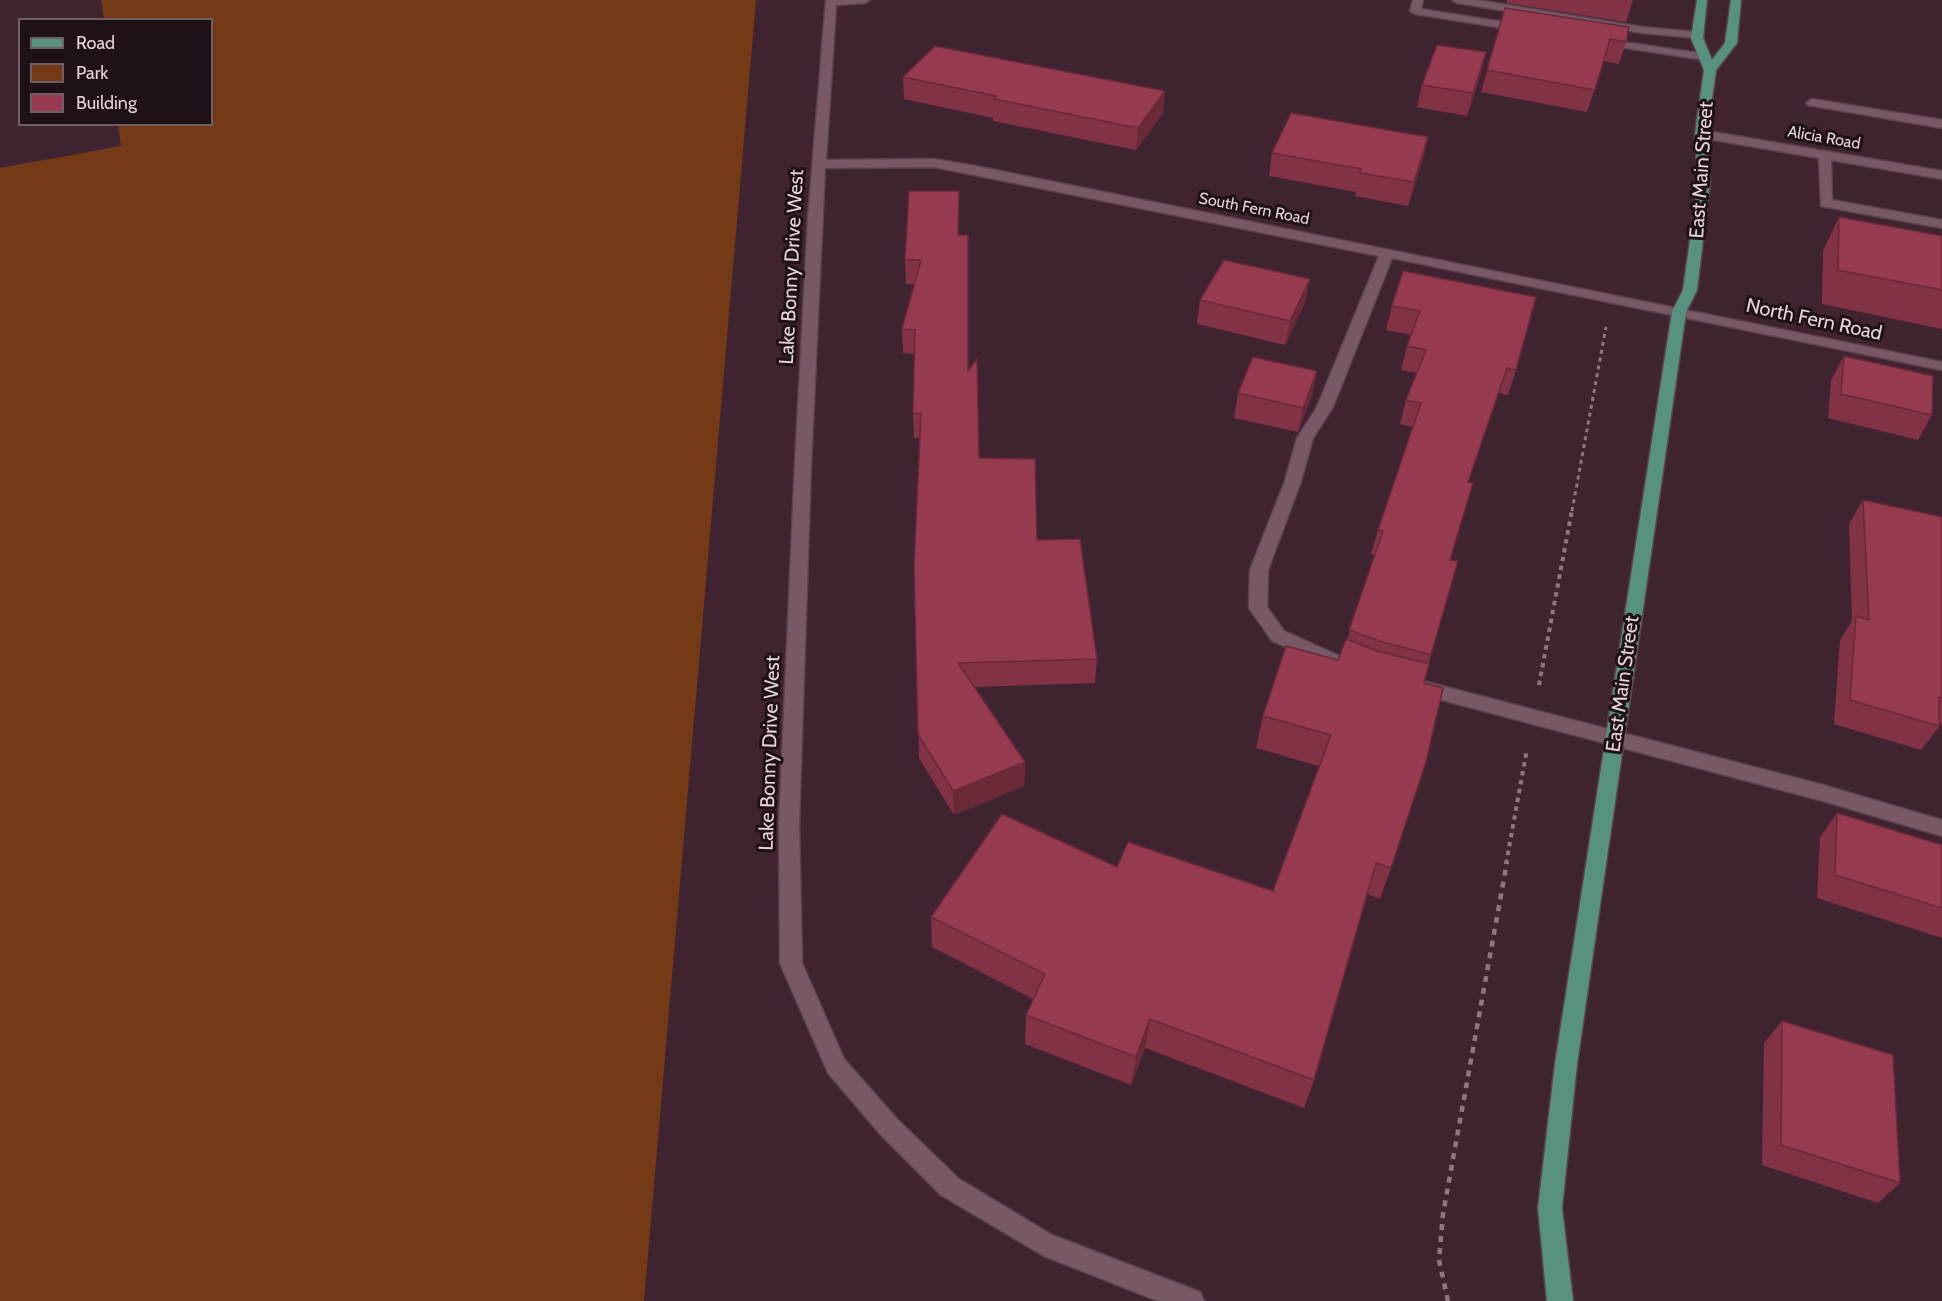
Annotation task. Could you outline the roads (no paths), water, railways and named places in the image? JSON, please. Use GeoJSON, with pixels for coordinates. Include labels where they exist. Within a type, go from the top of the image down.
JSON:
{"type":"FeatureCollection","features":[{"type":"Feature","properties":{"kind":"main road","name":"East Main Street"},"geometry":{"type":"LineString","coordinates":[[1560,1301],[1550,1208],[1566,1064],[1678,312],[1690,290],[1703,193],[1701,134],[1710,70],[1697,35],[1702,0]]}},
{"type":"Feature","properties":{"kind":"main road","name":"East Main Street"},"geometry":{"type":"LineString","coordinates":[[1710,70],[1731,43],[1736,0]]}},
{"type":"Feature","properties":{"kind":"street"},"geometry":{"type":"LineString","coordinates":[[831,1],[865,0]]}},
{"type":"Feature","properties":{"kind":"street"},"geometry":{"type":"LineString","coordinates":[[1418,0],[1415,11],[1525,29],[1524,11]]}},
{"type":"Feature","properties":{"kind":"street"},"geometry":{"type":"LineString","coordinates":[[1457,0],[1628,28],[1697,35]]}},
{"type":"Feature","properties":{"kind":"street","name":"Lake Bonny Drive West"},"geometry":{"type":"LineString","coordinates":[[831,1],[815,219],[803,464],[789,824],[791,963],[836,1066],[889,1127],[950,1186],[1044,1244],[1191,1301]]}},
{"type":"Feature","properties":{"kind":"street"},"geometry":{"type":"LineString","coordinates":[[1623,45],[1628,28]]}},
{"type":"Feature","properties":{"kind":"street"},"geometry":{"type":"LineString","coordinates":[[1588,39],[1705,57]]}},
{"type":"Feature","properties":{"kind":"street"},"geometry":{"type":"LineString","coordinates":[[1812,103],[1942,124]]}},
{"type":"Feature","properties":{"kind":"street","name":"Alicia Road"},"geometry":{"type":"LineString","coordinates":[[1701,134],[1942,175]]}},
{"type":"Feature","properties":{"kind":"street"},"geometry":{"type":"LineString","coordinates":[[1825,155],[1826,204],[1942,224]]}},
{"type":"Feature","properties":{"kind":"street","name":"South Fern Road"},"geometry":{"type":"LineString","coordinates":[[820,164],[934,163],[1678,312]]}},
{"type":"Feature","properties":{"kind":"street"},"geometry":{"type":"LineString","coordinates":[[1359,670],[1320,657],[1278,636],[1258,608],[1259,570],[1293,481],[1305,438],[1325,407],[1387,253]]}},
{"type":"Feature","properties":{"kind":"street","name":"North Fern Road"},"geometry":{"type":"LineString","coordinates":[[1678,312],[1942,366]]}},
{"type":"Feature","properties":{"kind":"street"},"geometry":{"type":"LineString","coordinates":[[1401,682],[1823,793],[1942,828]]}}]}
